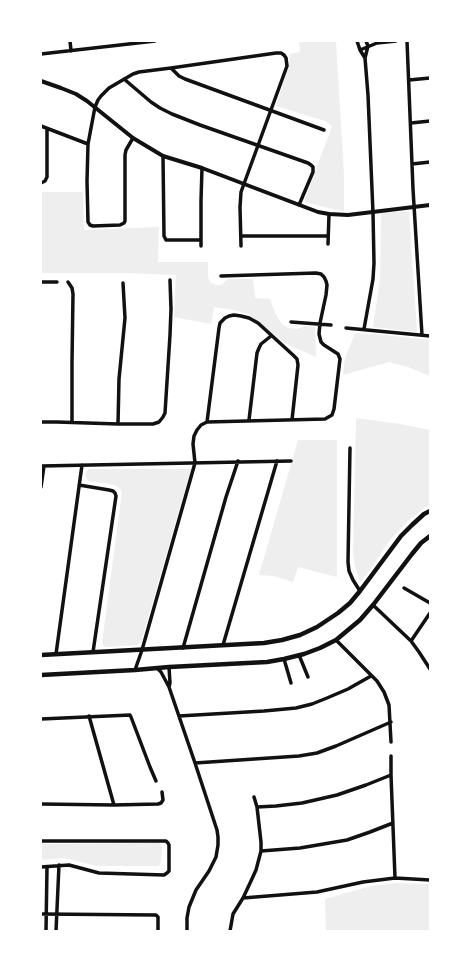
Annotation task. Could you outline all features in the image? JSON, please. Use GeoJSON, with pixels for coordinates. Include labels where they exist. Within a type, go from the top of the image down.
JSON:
{"type":"FeatureCollection","features":[{"type":"Feature","properties":{"kind":"main road"},"geometry":{"type":"LineString","coordinates":[[41,655],[264,643],[288,639],[300,635],[317,627],[338,614],[350,603],[401,536],[424,514],[430,511]]}},
{"type":"Feature","properties":{"kind":"main road"},"geometry":{"type":"LineString","coordinates":[[41,674],[267,662],[284,659],[320,648],[336,640],[358,621],[373,605],[421,543],[430,536]]}},
{"type":"Feature","properties":{"kind":"street"},"geometry":{"type":"LineString","coordinates":[[70,41],[71,51]]}},
{"type":"Feature","properties":{"kind":"street"},"geometry":{"type":"LineString","coordinates":[[109,41],[110,46]]}},
{"type":"Feature","properties":{"kind":"street"},"geometry":{"type":"LineString","coordinates":[[41,54],[155,41]]}},
{"type":"Feature","properties":{"kind":"street"},"geometry":{"type":"LineString","coordinates":[[357,41],[365,58]]}},
{"type":"Feature","properties":{"kind":"street"},"geometry":{"type":"LineString","coordinates":[[364,330],[373,279],[374,263],[368,95],[365,58],[368,46],[366,41]]}},
{"type":"Feature","properties":{"kind":"street"},"geometry":{"type":"LineString","coordinates":[[360,50],[377,43],[396,41]]}},
{"type":"Feature","properties":{"kind":"street"},"geometry":{"type":"LineString","coordinates":[[407,41],[414,207],[422,335]]}},
{"type":"Feature","properties":{"kind":"street"},"geometry":{"type":"LineString","coordinates":[[132,138],[125,155],[125,221],[120,225],[92,226],[88,222],[88,144],[95,107],[101,96],[109,88],[124,78],[139,72],[276,53],[284,56],[286,58],[287,66],[243,184],[240,199],[241,246]]}},
{"type":"Feature","properties":{"kind":"street"},"geometry":{"type":"LineString","coordinates":[[171,68],[178,76],[324,130]]}},
{"type":"Feature","properties":{"kind":"street"},"geometry":{"type":"LineString","coordinates":[[124,78],[160,108],[200,125],[308,163],[313,167],[313,172],[299,205]]}},
{"type":"Feature","properties":{"kind":"street"},"geometry":{"type":"LineString","coordinates":[[409,80],[430,78]]}},
{"type":"Feature","properties":{"kind":"street"},"geometry":{"type":"LineString","coordinates":[[41,81],[76,94],[95,107],[132,138],[162,156],[202,168],[299,205],[328,214],[348,215],[430,205]]}},
{"type":"Feature","properties":{"kind":"street"},"geometry":{"type":"LineString","coordinates":[[411,123],[430,121]]}},
{"type":"Feature","properties":{"kind":"street"},"geometry":{"type":"LineString","coordinates":[[41,126],[88,144]]}},
{"type":"Feature","properties":{"kind":"street"},"geometry":{"type":"LineString","coordinates":[[43,182],[47,177],[48,129]]}},
{"type":"Feature","properties":{"kind":"street"},"geometry":{"type":"LineString","coordinates":[[162,156],[164,236],[166,240],[200,240]]}},
{"type":"Feature","properties":{"kind":"street"},"geometry":{"type":"LineString","coordinates":[[412,164],[430,162]]}},
{"type":"Feature","properties":{"kind":"street"},"geometry":{"type":"LineString","coordinates":[[201,246],[202,168]]}},
{"type":"Feature","properties":{"kind":"street"},"geometry":{"type":"LineString","coordinates":[[328,214],[328,244]]}},
{"type":"Feature","properties":{"kind":"street"},"geometry":{"type":"LineString","coordinates":[[240,236],[328,236]]}},
{"type":"Feature","properties":{"kind":"street"},"geometry":{"type":"LineString","coordinates":[[134,670],[142,650],[195,463],[193,444],[194,436],[197,430],[201,425],[207,422],[325,419],[332,415],[334,409],[340,359],[338,354],[321,342],[319,334],[327,285],[324,277],[321,274],[316,273],[221,276]]}},
{"type":"Feature","properties":{"kind":"street"},"geometry":{"type":"LineString","coordinates":[[41,422],[153,424],[159,422],[165,413],[170,335],[170,280]]}},
{"type":"Feature","properties":{"kind":"street"},"geometry":{"type":"LineString","coordinates":[[41,282],[57,282]]}},
{"type":"Feature","properties":{"kind":"street"},"geometry":{"type":"LineString","coordinates":[[68,282],[72,288],[73,294],[72,422]]}},
{"type":"Feature","properties":{"kind":"street"},"geometry":{"type":"LineString","coordinates":[[118,424],[119,379],[125,318],[123,283]]}},
{"type":"Feature","properties":{"kind":"street"},"geometry":{"type":"LineString","coordinates":[[207,422],[218,328],[225,318],[229,316],[241,316],[258,323],[294,355],[298,362],[292,420]]}},
{"type":"Feature","properties":{"kind":"street"},"geometry":{"type":"LineString","coordinates":[[292,322],[331,325]]}},
{"type":"Feature","properties":{"kind":"street"},"geometry":{"type":"LineString","coordinates":[[346,328],[430,336]]}},
{"type":"Feature","properties":{"kind":"street"},"geometry":{"type":"LineString","coordinates":[[249,420],[257,353],[261,344],[271,336]]}},
{"type":"Feature","properties":{"kind":"street"},"geometry":{"type":"LineString","coordinates":[[350,448],[348,562],[349,571],[360,591]]}},
{"type":"Feature","properties":{"kind":"street"},"geometry":{"type":"LineString","coordinates":[[183,648],[226,497],[238,461]]}},
{"type":"Feature","properties":{"kind":"street"},"geometry":{"type":"LineString","coordinates":[[223,645],[277,461]]}},
{"type":"Feature","properties":{"kind":"street"},"geometry":{"type":"LineString","coordinates":[[41,487],[43,466],[291,461]]}},
{"type":"Feature","properties":{"kind":"street"},"geometry":{"type":"LineString","coordinates":[[56,654],[82,465]]}},
{"type":"Feature","properties":{"kind":"street"},"geometry":{"type":"LineString","coordinates":[[79,485],[109,490],[114,492],[116,496],[93,652]]}},
{"type":"Feature","properties":{"kind":"street"},"geometry":{"type":"LineString","coordinates":[[404,588],[430,603]]}},
{"type":"Feature","properties":{"kind":"street"},"geometry":{"type":"LineString","coordinates":[[373,605],[411,641],[430,670]]}},
{"type":"Feature","properties":{"kind":"street"},"geometry":{"type":"LineString","coordinates":[[411,641],[430,613]]}},
{"type":"Feature","properties":{"kind":"street"},"geometry":{"type":"LineString","coordinates":[[336,640],[382,688],[389,706],[391,742]]}},
{"type":"Feature","properties":{"kind":"street"},"geometry":{"type":"LineString","coordinates":[[299,655],[308,677]]}},
{"type":"Feature","properties":{"kind":"street"},"geometry":{"type":"LineString","coordinates":[[284,659],[291,683]]}},
{"type":"Feature","properties":{"kind":"street"},"geometry":{"type":"LineString","coordinates":[[169,667],[169,686]]}},
{"type":"Feature","properties":{"kind":"street"},"geometry":{"type":"LineString","coordinates":[[157,668],[169,686],[217,830],[218,845],[216,857],[192,899],[187,918],[187,931]]}},
{"type":"Feature","properties":{"kind":"street"},"geometry":{"type":"LineString","coordinates":[[179,716],[296,708],[327,698],[348,689],[371,676]]}},
{"type":"Feature","properties":{"kind":"street"},"geometry":{"type":"LineString","coordinates":[[41,719],[128,715],[131,717],[156,781]]}},
{"type":"Feature","properties":{"kind":"street"},"geometry":{"type":"LineString","coordinates":[[90,716],[114,804]]}},
{"type":"Feature","properties":{"kind":"street"},"geometry":{"type":"LineString","coordinates":[[195,763],[299,756],[317,753],[391,722]]}},
{"type":"Feature","properties":{"kind":"street"},"geometry":{"type":"LineString","coordinates":[[391,756],[395,878]]}},
{"type":"Feature","properties":{"kind":"street"},"geometry":{"type":"LineString","coordinates":[[257,807],[302,803],[366,785],[391,775]]}},
{"type":"Feature","properties":{"kind":"street"},"geometry":{"type":"LineString","coordinates":[[41,804],[158,804],[163,800],[162,792]]}},
{"type":"Feature","properties":{"kind":"street"},"geometry":{"type":"LineString","coordinates":[[230,931],[233,914],[243,898],[256,870],[261,851],[257,807],[254,797]]}},
{"type":"Feature","properties":{"kind":"street"},"geometry":{"type":"LineString","coordinates":[[261,851],[300,848],[341,841],[392,823]]}},
{"type":"Feature","properties":{"kind":"street"},"geometry":{"type":"LineString","coordinates":[[41,841],[164,841],[169,845],[169,871],[164,875],[99,873],[69,865],[41,867]]}},
{"type":"Feature","properties":{"kind":"street"},"geometry":{"type":"LineString","coordinates":[[56,931],[59,865]]}},
{"type":"Feature","properties":{"kind":"street"},"geometry":{"type":"LineString","coordinates":[[46,931],[48,866]]}},
{"type":"Feature","properties":{"kind":"street"},"geometry":{"type":"LineString","coordinates":[[243,898],[317,892],[363,882],[395,878],[419,878],[430,880]]}},
{"type":"Feature","properties":{"kind":"street"},"geometry":{"type":"LineString","coordinates":[[41,914],[156,915],[158,917],[158,931]]}},
{"type":"Feature","properties":{"kind":"shaded area"},"geometry":{"type":"Polygon","coordinates":[[[299,41],[336,41],[344,175],[344,211],[304,202],[332,126],[325,121],[276,106],[289,66],[290,54],[300,52],[299,41]]]}},
{"type":"Feature","properties":{"kind":"shaded area"},"geometry":{"type":"Polygon","coordinates":[[[41,192],[83,192],[84,230],[159,227],[158,262],[208,262],[208,276],[210,282],[216,285],[221,285],[228,279],[253,279],[255,298],[270,299],[276,315],[282,324],[288,328],[297,329],[305,326],[315,327],[316,357],[280,340],[248,314],[234,310],[214,307],[211,324],[174,317],[176,275],[124,273],[41,273],[41,192]]]}},
{"type":"Feature","properties":{"kind":"shaded area"},"geometry":{"type":"Polygon","coordinates":[[[409,211],[417,332],[373,327],[380,279],[381,213],[409,211]]]}},
{"type":"Feature","properties":{"kind":"shaded area"},"geometry":{"type":"Polygon","coordinates":[[[355,333],[430,340],[430,376],[408,367],[389,362],[343,375],[345,358],[355,333]]]}},
{"type":"Feature","properties":{"kind":"shaded area"},"geometry":{"type":"Polygon","coordinates":[[[356,418],[430,430],[430,504],[410,519],[390,540],[360,582],[355,566],[353,552],[356,418]]]}},
{"type":"Feature","properties":{"kind":"shaded area"},"geometry":{"type":"Polygon","coordinates":[[[298,440],[337,440],[337,577],[298,567],[293,582],[274,576],[259,575],[298,440]]]}},
{"type":"Feature","properties":{"kind":"shaded area"},"geometry":{"type":"Polygon","coordinates":[[[88,469],[191,469],[141,642],[137,645],[105,647],[102,643],[122,492],[117,486],[88,481],[85,475],[88,469]]]}},
{"type":"Feature","properties":{"kind":"shaded area"},"geometry":{"type":"Polygon","coordinates":[[[160,843],[162,847],[159,866],[96,866],[65,858],[41,860],[41,844],[160,843]]]}},
{"type":"Feature","properties":{"kind":"shaded area"},"geometry":{"type":"Polygon","coordinates":[[[395,883],[430,884],[430,931],[326,931],[325,899],[371,886],[395,883]]]}}]}
